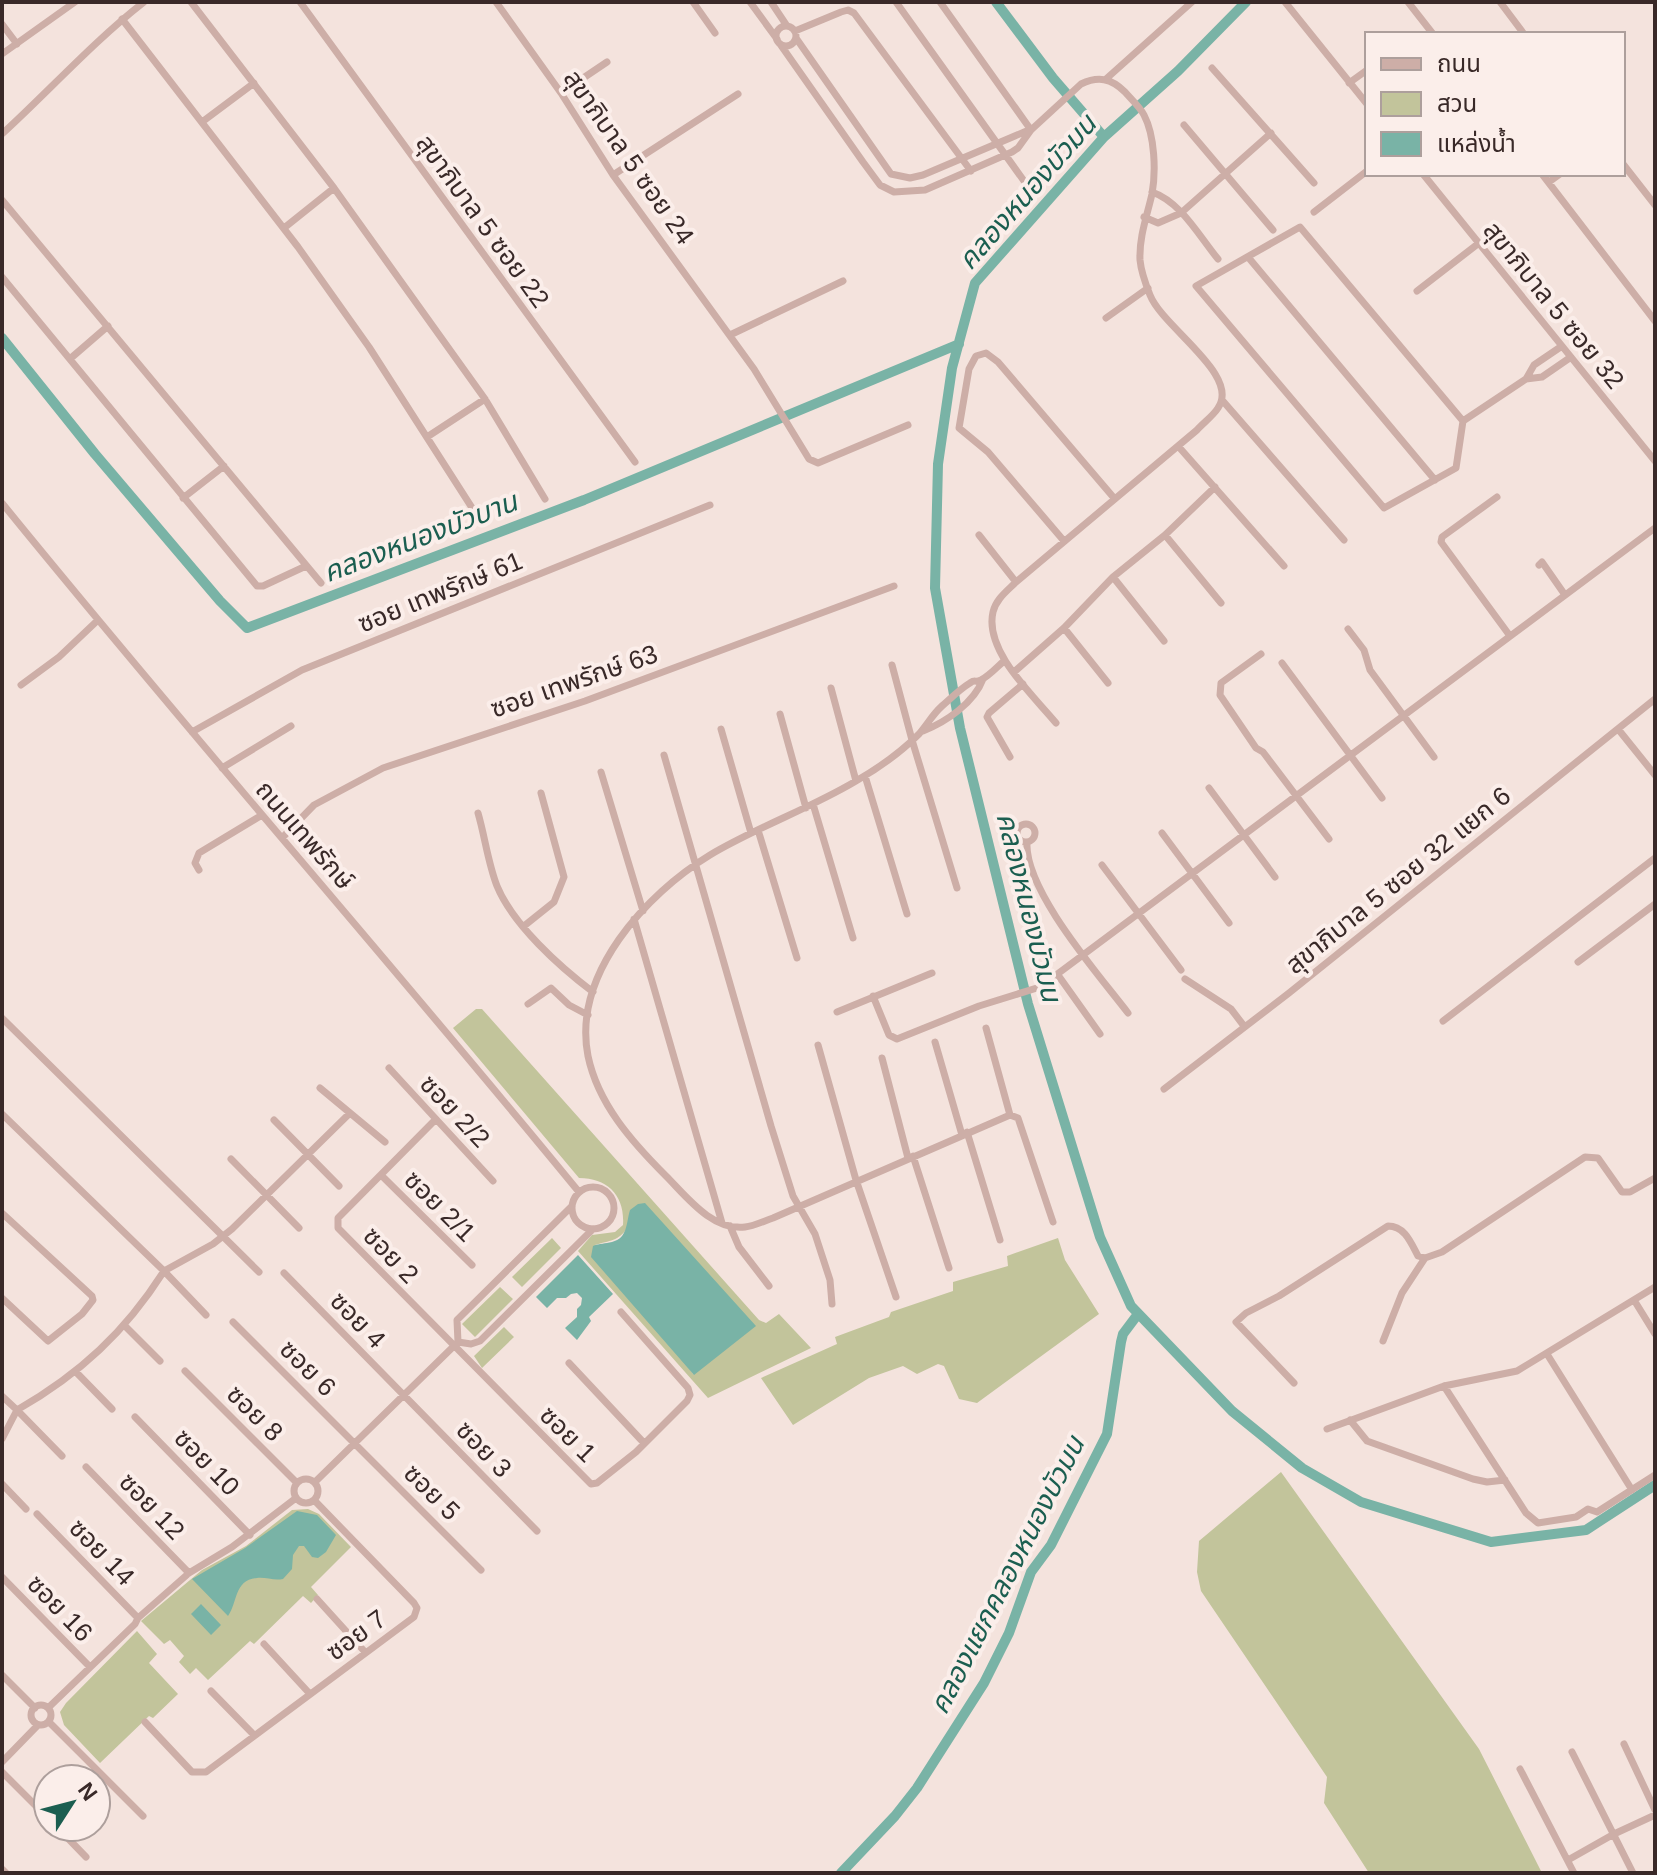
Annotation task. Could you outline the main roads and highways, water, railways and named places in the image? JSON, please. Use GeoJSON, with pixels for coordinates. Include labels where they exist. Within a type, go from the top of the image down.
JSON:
{"type":"FeatureCollection","features":[{"type":"Feature","properties":{"kind":"water"},"geometry":{"type":"Polygon","coordinates":[[[645,1203],[756,1326],[694,1375],[591,1257],[593,1246],[621,1237],[630,1210],[645,1203]]]}},
{"type":"Feature","properties":{"kind":"water"},"geometry":{"type":"Polygon","coordinates":[[[578,1255],[613,1294],[589,1317],[591,1321],[577,1340],[565,1328],[577,1317],[582,1298],[577,1293],[557,1298],[547,1308],[536,1297],[578,1255]]]}},
{"type":"Feature","properties":{"kind":"water"},"geometry":{"type":"Polygon","coordinates":[[[297,1511],[317,1515],[336,1535],[326,1552],[318,1558],[312,1557],[304,1546],[299,1546],[293,1555],[292,1569],[283,1579],[257,1578],[244,1583],[228,1616],[192,1579],[245,1548],[297,1511]]]}},
{"type":"Feature","properties":{"kind":"water"},"geometry":{"type":"Polygon","coordinates":[[[201,1604],[221,1625],[211,1635],[191,1614],[201,1604]]]}},
{"type":"Feature","properties":{"kind":"waterway"},"geometry":{"type":"LineString","coordinates":[[996,2],[1053,78],[1104,137]]}},
{"type":"Feature","properties":{"kind":"waterway","name":"คลองหนองบัวมน"},"geometry":{"type":"LineString","coordinates":[[1246,2],[1178,71],[1104,137],[975,283],[952,368],[938,464],[935,588],[960,728],[1028,1004],[1100,1237],[1131,1306],[1232,1411],[1302,1468],[1361,1502],[1491,1542],[1586,1530],[1655,1485]]}},
{"type":"Feature","properties":{"kind":"waterway","name":"คลองหนองบัวบาน"},"geometry":{"type":"LineString","coordinates":[[2,338],[95,454],[220,601],[247,628],[584,500],[959,344]]}},
{"type":"Feature","properties":{"kind":"waterway","name":"คลองแยกคลองหนองบัวมน"},"geometry":{"type":"LineString","coordinates":[[841,1873],[917,1788],[984,1683],[1009,1633],[1031,1572],[1051,1545],[1107,1434],[1123,1334],[1138,1314]]}}]}
